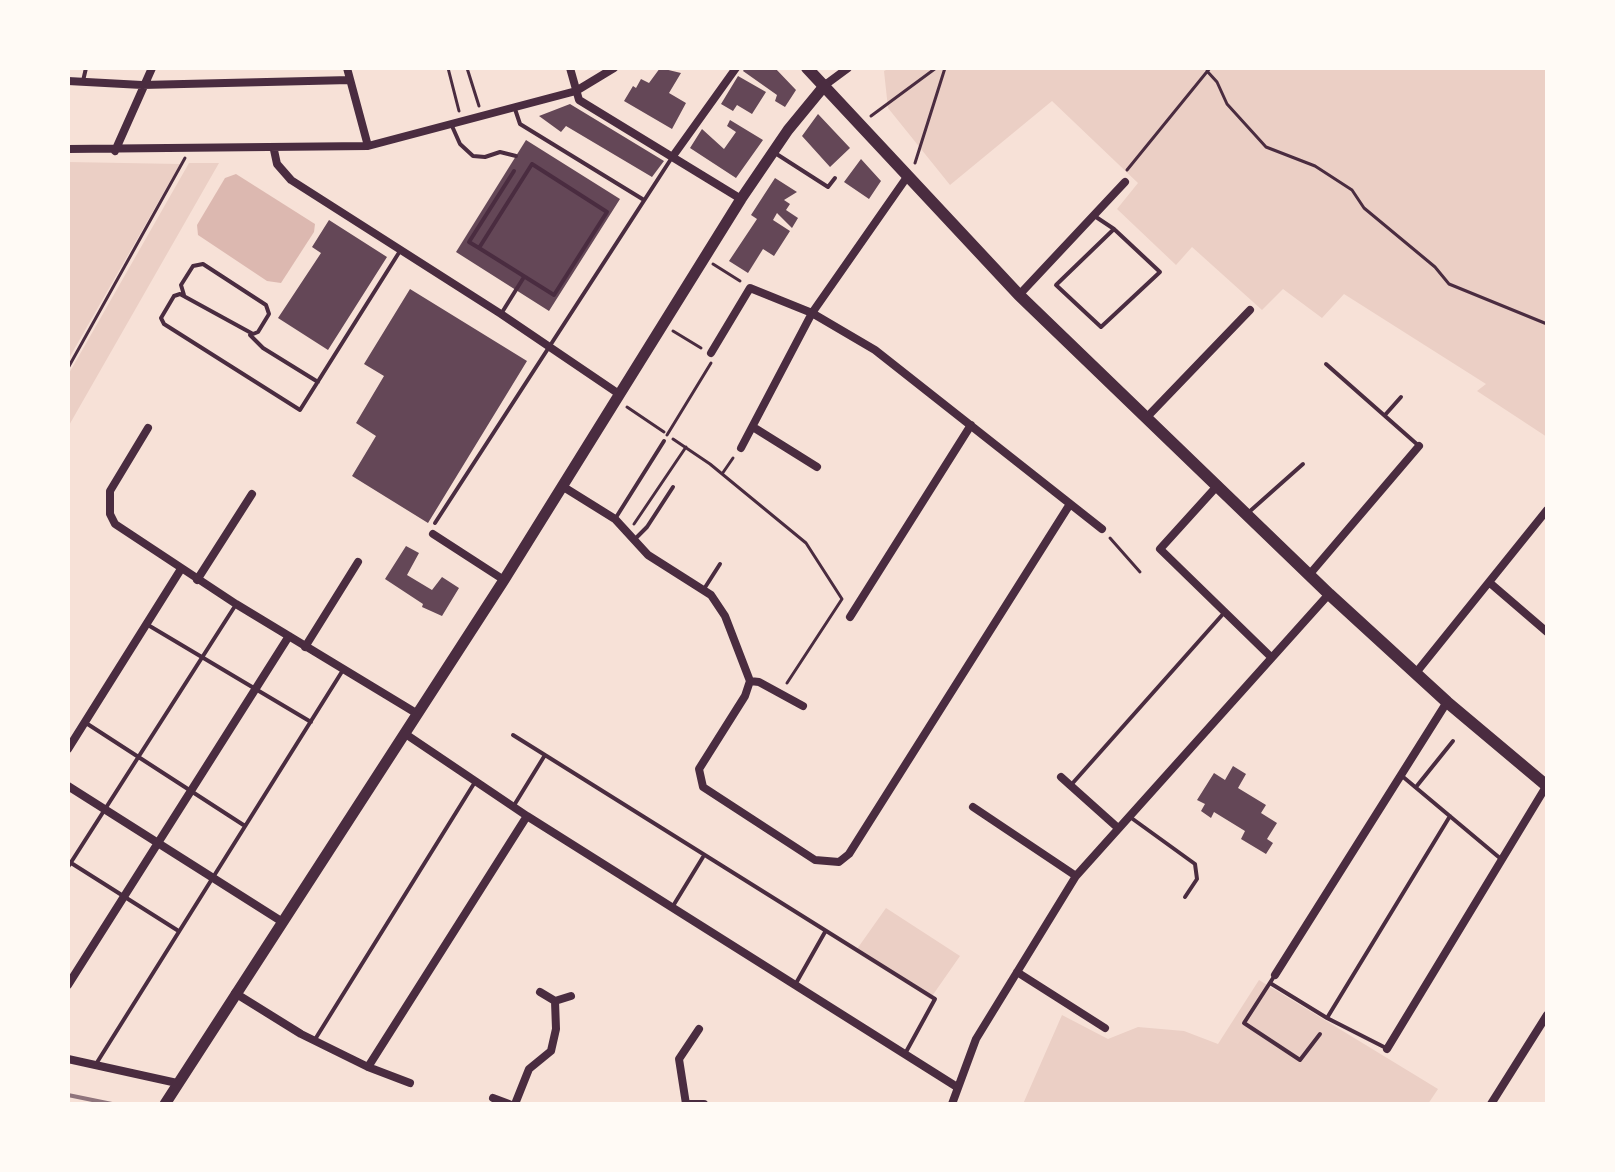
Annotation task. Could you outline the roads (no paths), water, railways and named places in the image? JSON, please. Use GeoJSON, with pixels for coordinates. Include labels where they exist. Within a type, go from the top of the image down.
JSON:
{"type":"FeatureCollection","features":[{"type":"Feature","properties":{"kind":"main road"},"geometry":{"type":"LineString","coordinates":[[807,68],[1019,295],[1415,674],[1547,786]]}},
{"type":"Feature","properties":{"kind":"main road"},"geometry":{"type":"LineString","coordinates":[[168,1100],[504,580],[741,199],[807,104],[825,85]]}},
{"type":"Feature","properties":{"kind":"street"},"geometry":{"type":"LineString","coordinates":[[115,151],[152,68]]}},
{"type":"Feature","properties":{"kind":"street"},"geometry":{"type":"LineString","coordinates":[[347,68],[368,146]]}},
{"type":"Feature","properties":{"kind":"street"},"geometry":{"type":"LineString","coordinates":[[570,68],[579,100],[741,199]]}},
{"type":"Feature","properties":{"kind":"street"},"geometry":{"type":"LineString","coordinates":[[68,149],[186,151],[368,146],[463,124],[576,91],[614,68]]}},
{"type":"Feature","properties":{"kind":"street"},"geometry":{"type":"LineString","coordinates":[[673,156],[736,68]]}},
{"type":"Feature","properties":{"kind":"street"},"geometry":{"type":"LineString","coordinates":[[825,85],[848,68]]}},
{"type":"Feature","properties":{"kind":"street"},"geometry":{"type":"LineString","coordinates":[[68,81],[142,85],[350,80]]}},
{"type":"Feature","properties":{"kind":"street"},"geometry":{"type":"LineString","coordinates":[[274,150],[277,164],[291,180],[501,314],[619,394]]}},
{"type":"Feature","properties":{"kind":"street"},"geometry":{"type":"LineString","coordinates":[[741,448],[812,313],[907,177]]}},
{"type":"Feature","properties":{"kind":"street"},"geometry":{"type":"LineString","coordinates":[[1019,295],[1125,182]]}},
{"type":"Feature","properties":{"kind":"street"},"geometry":{"type":"LineString","coordinates":[[711,353],[750,288],[812,313],[875,350],[1102,529]]}},
{"type":"Feature","properties":{"kind":"street"},"geometry":{"type":"LineString","coordinates":[[1148,416],[1250,310]]}},
{"type":"Feature","properties":{"kind":"street"},"geometry":{"type":"LineString","coordinates":[[850,617],[971,425]]}},
{"type":"Feature","properties":{"kind":"street"},"geometry":{"type":"LineString","coordinates":[[753,427],[817,467]]}},
{"type":"Feature","properties":{"kind":"street"},"geometry":{"type":"LineString","coordinates":[[148,428],[110,491],[110,514],[115,524],[197,580],[416,713]]}},
{"type":"Feature","properties":{"kind":"street"},"geometry":{"type":"LineString","coordinates":[[1309,575],[1419,446]]}},
{"type":"Feature","properties":{"kind":"street"},"geometry":{"type":"LineString","coordinates":[[1218,485],[1160,549],[1271,657]]}},
{"type":"Feature","properties":{"kind":"street"},"geometry":{"type":"LineString","coordinates":[[562,486],[615,519],[648,555],[704,590],[725,616],[750,681],[745,696],[699,769],[703,787],[825,864],[839,862],[849,854],[1070,504]]}},
{"type":"Feature","properties":{"kind":"street"},"geometry":{"type":"LineString","coordinates":[[197,580],[252,494]]}},
{"type":"Feature","properties":{"kind":"street"},"geometry":{"type":"LineString","coordinates":[[1415,674],[1547,510]]}},
{"type":"Feature","properties":{"kind":"street"},"geometry":{"type":"LineString","coordinates":[[433,534],[504,580]]}},
{"type":"Feature","properties":{"kind":"street"},"geometry":{"type":"LineString","coordinates":[[305,647],[358,562]]}},
{"type":"Feature","properties":{"kind":"street"},"geometry":{"type":"LineString","coordinates":[[68,749],[181,569]]}},
{"type":"Feature","properties":{"kind":"street"},"geometry":{"type":"LineString","coordinates":[[1490,583],[1547,632]]}},
{"type":"Feature","properties":{"kind":"street"},"geometry":{"type":"LineString","coordinates":[[952,1104],[976,1039],[1076,876],[1329,594]]}},
{"type":"Feature","properties":{"kind":"street"},"geometry":{"type":"LineString","coordinates":[[68,985],[289,636]]}},
{"type":"Feature","properties":{"kind":"street"},"geometry":{"type":"LineString","coordinates":[[750,681],[759,682],[803,706]]}},
{"type":"Feature","properties":{"kind":"street"},"geometry":{"type":"LineString","coordinates":[[1272,979],[1447,702]]}},
{"type":"Feature","properties":{"kind":"street"},"geometry":{"type":"LineString","coordinates":[[404,733],[527,816],[957,1087]]}},
{"type":"Feature","properties":{"kind":"street"},"geometry":{"type":"LineString","coordinates":[[1061,777],[1118,828]]}},
{"type":"Feature","properties":{"kind":"street"},"geometry":{"type":"LineString","coordinates":[[68,786],[281,921]]}},
{"type":"Feature","properties":{"kind":"street"},"geometry":{"type":"LineString","coordinates":[[1387,1049],[1547,786]]}},
{"type":"Feature","properties":{"kind":"street"},"geometry":{"type":"LineString","coordinates":[[973,807],[1076,876]]}},
{"type":"Feature","properties":{"kind":"street"},"geometry":{"type":"LineString","coordinates":[[368,1067],[527,816]]}},
{"type":"Feature","properties":{"kind":"street"},"geometry":{"type":"LineString","coordinates":[[1017,972],[1105,1028]]}},
{"type":"Feature","properties":{"kind":"street"},"geometry":{"type":"LineString","coordinates":[[540,992],[555,1001],[571,996]]}},
{"type":"Feature","properties":{"kind":"street"},"geometry":{"type":"LineString","coordinates":[[235,993],[314,1041],[410,1083]]}},
{"type":"Feature","properties":{"kind":"street"},"geometry":{"type":"LineString","coordinates":[[515,1104],[529,1069],[551,1051],[556,1029],[555,1001]]}},
{"type":"Feature","properties":{"kind":"street"},"geometry":{"type":"LineString","coordinates":[[1491,1104],[1547,1015]]}},
{"type":"Feature","properties":{"kind":"street"},"geometry":{"type":"LineString","coordinates":[[699,1029],[679,1059],[688,1104],[704,1104]]}},
{"type":"Feature","properties":{"kind":"street"},"geometry":{"type":"LineString","coordinates":[[68,1059],[177,1083]]}},
{"type":"Feature","properties":{"kind":"street"},"geometry":{"type":"LineString","coordinates":[[493,1098],[509,1104]]}},
{"type":"Feature","properties":{"kind":"lane"},"geometry":{"type":"LineString","coordinates":[[83,83],[86,68]]}},
{"type":"Feature","properties":{"kind":"lane"},"geometry":{"type":"LineString","coordinates":[[515,109],[520,124],[644,200]]}},
{"type":"Feature","properties":{"kind":"lane"},"geometry":{"type":"LineString","coordinates":[[452,126],[460,144],[473,156],[485,157],[500,152],[516,156]]}},
{"type":"Feature","properties":{"kind":"lane"},"geometry":{"type":"LineString","coordinates":[[773,152],[828,187],[835,178]]}},
{"type":"Feature","properties":{"kind":"lane"},"geometry":{"type":"LineString","coordinates":[[435,523],[673,156]]}},
{"type":"Feature","properties":{"kind":"lane"},"geometry":{"type":"LineString","coordinates":[[479,248],[532,164],[607,212],[554,295],[469,242],[514,171]]}},
{"type":"Feature","properties":{"kind":"lane"},"geometry":{"type":"LineString","coordinates":[[1094,215],[1114,229],[1160,272],[1101,327],[1056,285],[1114,229]]}},
{"type":"Feature","properties":{"kind":"lane"},"geometry":{"type":"LineString","coordinates":[[318,382],[184,295],[174,296],[162,314],[164,324],[300,410],[318,382],[400,251]]}},
{"type":"Feature","properties":{"kind":"lane"},"geometry":{"type":"LineString","coordinates":[[184,295],[181,285],[193,266],[203,264],[266,305],[269,314],[258,332],[250,335]]}},
{"type":"Feature","properties":{"kind":"lane"},"geometry":{"type":"LineString","coordinates":[[501,314],[524,277]]}},
{"type":"Feature","properties":{"kind":"lane"},"geometry":{"type":"LineString","coordinates":[[1326,364],[1419,446]]}},
{"type":"Feature","properties":{"kind":"lane"},"geometry":{"type":"LineString","coordinates":[[1385,415],[1401,397]]}},
{"type":"Feature","properties":{"kind":"lane"},"geometry":{"type":"LineString","coordinates":[[615,519],[664,441]]}},
{"type":"Feature","properties":{"kind":"lane"},"geometry":{"type":"LineString","coordinates":[[1247,513],[1303,464]]}},
{"type":"Feature","properties":{"kind":"lane"},"geometry":{"type":"LineString","coordinates":[[634,540],[647,527],[673,487]]}},
{"type":"Feature","properties":{"kind":"lane"},"geometry":{"type":"LineString","coordinates":[[704,590],[720,564]]}},
{"type":"Feature","properties":{"kind":"lane"},"geometry":{"type":"LineString","coordinates":[[178,931],[69,863],[236,604]]}},
{"type":"Feature","properties":{"kind":"lane"},"geometry":{"type":"LineString","coordinates":[[1071,785],[1225,612]]}},
{"type":"Feature","properties":{"kind":"lane"},"geometry":{"type":"LineString","coordinates":[[148,624],[311,722]]}},
{"type":"Feature","properties":{"kind":"lane"},"geometry":{"type":"LineString","coordinates":[[96,1066],[343,670]]}},
{"type":"Feature","properties":{"kind":"lane"},"geometry":{"type":"LineString","coordinates":[[85,723],[245,826]]}},
{"type":"Feature","properties":{"kind":"lane"},"geometry":{"type":"LineString","coordinates":[[513,735],[701,852],[703,857],[935,999],[905,1054]]}},
{"type":"Feature","properties":{"kind":"lane"},"geometry":{"type":"LineString","coordinates":[[1416,787],[1453,741]]}},
{"type":"Feature","properties":{"kind":"lane"},"geometry":{"type":"LineString","coordinates":[[513,807],[545,755]]}},
{"type":"Feature","properties":{"kind":"lane"},"geometry":{"type":"LineString","coordinates":[[1402,775],[1501,859]]}},
{"type":"Feature","properties":{"kind":"lane"},"geometry":{"type":"LineString","coordinates":[[314,1041],[475,782]]}},
{"type":"Feature","properties":{"kind":"lane"},"geometry":{"type":"LineString","coordinates":[[1128,816],[1195,864],[1197,879],[1185,897]]}},
{"type":"Feature","properties":{"kind":"lane"},"geometry":{"type":"LineString","coordinates":[[1327,1018],[1450,816]]}},
{"type":"Feature","properties":{"kind":"lane"},"geometry":{"type":"LineString","coordinates":[[672,907],[703,857]]}},
{"type":"Feature","properties":{"kind":"lane"},"geometry":{"type":"LineString","coordinates":[[795,985],[825,932]]}},
{"type":"Feature","properties":{"kind":"lane"},"geometry":{"type":"LineString","coordinates":[[1320,1034],[1300,1060],[1244,1023],[1272,979],[1327,1018],[1387,1049]]}},
{"type":"Feature","properties":{"kind":"railway"},"geometry":{"type":"LineString","coordinates":[[68,1095],[112,1104]]}}]}
